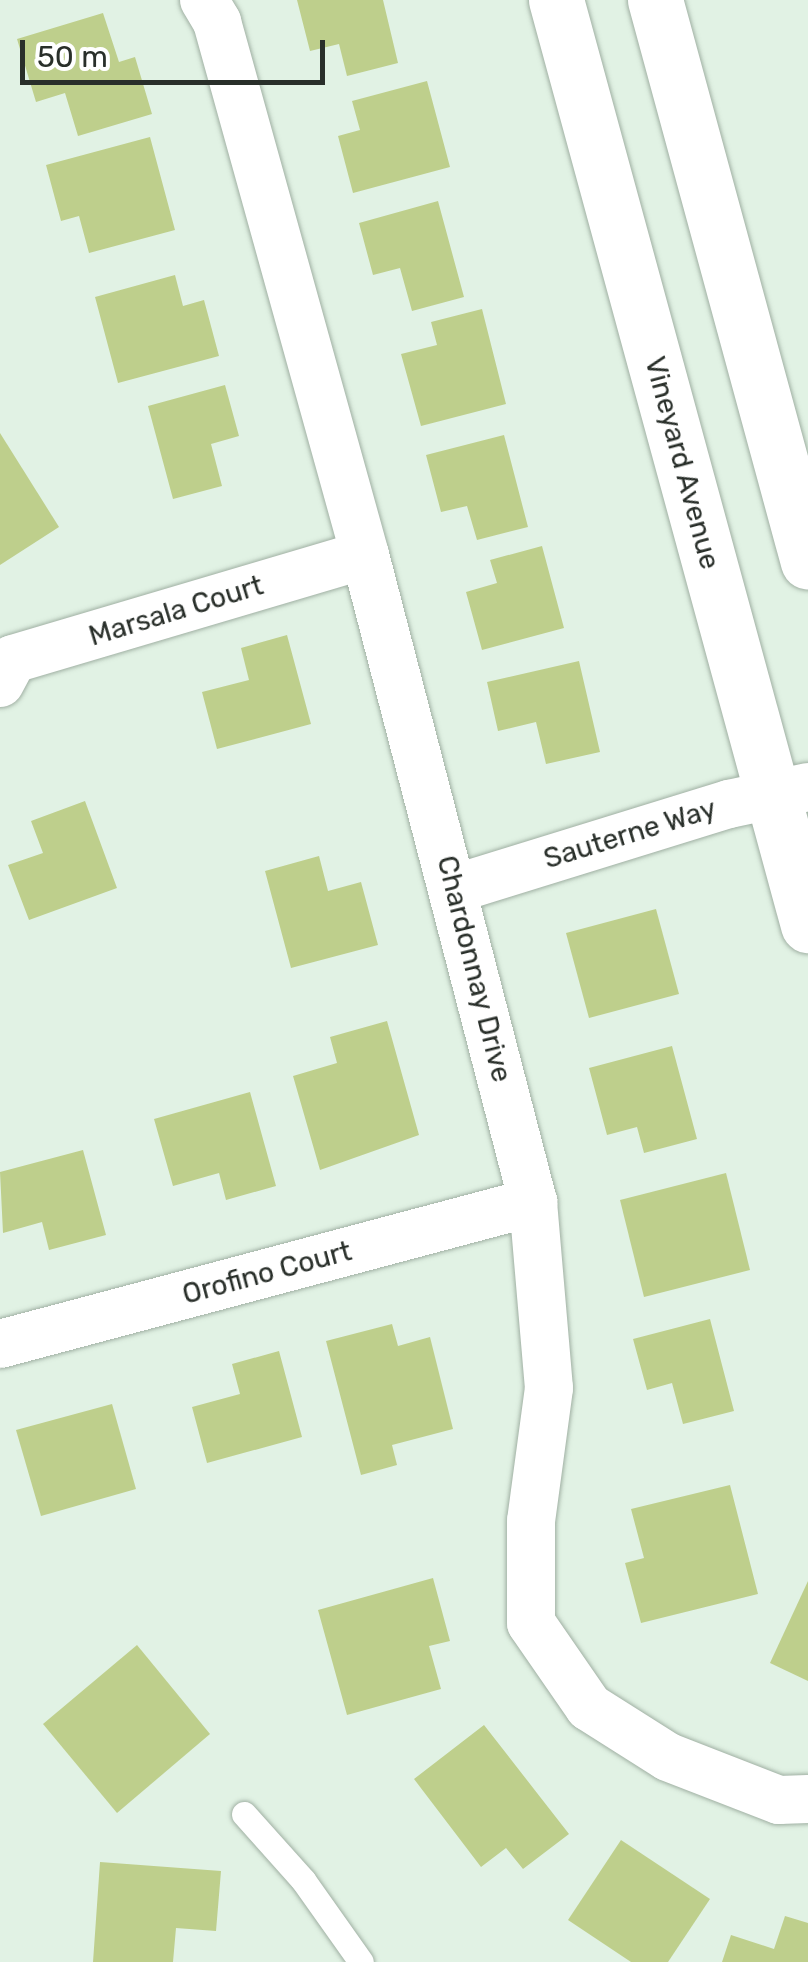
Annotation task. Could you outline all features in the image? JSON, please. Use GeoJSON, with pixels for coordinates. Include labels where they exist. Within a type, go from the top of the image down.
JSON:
{"type":"FeatureCollection","features":[{"type":"Feature","properties":{"kind":"street","name":"Chardonnay Drive"},"geometry":{"type":"LineString","coordinates":[[204,0],[217,22],[364,555],[533,1202],[548,1388],[531,1521],[531,1624],[589,1707],[668,1756],[779,1800],[808,1799]]}},
{"type":"Feature","properties":{"kind":"street","name":"Vineyard Avenue"},"geometry":{"type":"LineString","coordinates":[[556,0],[790,791],[808,925]]}},
{"type":"Feature","properties":{"kind":"street"},"geometry":{"type":"LineString","coordinates":[[655,0],[808,562]]}},
{"type":"Feature","properties":{"kind":"street","name":"Marsala Court"},"geometry":{"type":"LineString","coordinates":[[0,683],[13,659],[364,555]]}},
{"type":"Feature","properties":{"kind":"street","name":"Sauterne Way"},"geometry":{"type":"LineString","coordinates":[[454,889],[790,791]]}},
{"type":"Feature","properties":{"kind":"street","name":"Orofino Court"},"geometry":{"type":"LineString","coordinates":[[0,1344],[533,1202]]}},
{"type":"Feature","properties":{"kind":"lane"},"geometry":{"type":"LineString","coordinates":[[244,1814],[303,1880],[361,1962]]}},
{"type":"Feature","properties":{"kind":"building"},"geometry":{"type":"Polygon","coordinates":[[[297,0],[383,0],[398,63],[347,76],[339,44],[310,51],[297,0]]]}},
{"type":"Feature","properties":{"kind":"building"},"geometry":{"type":"Polygon","coordinates":[[[103,13],[119,62],[135,57],[152,114],[78,136],[65,93],[36,102],[17,39],[103,13]]]}},
{"type":"Feature","properties":{"kind":"building"},"geometry":{"type":"Polygon","coordinates":[[[427,81],[450,167],[353,193],[338,136],[360,130],[352,101],[427,81]]]}},
{"type":"Feature","properties":{"kind":"building"},"geometry":{"type":"Polygon","coordinates":[[[150,137],[175,230],[89,253],[79,216],[61,221],[46,165],[150,137]]]}},
{"type":"Feature","properties":{"kind":"building"},"geometry":{"type":"Polygon","coordinates":[[[438,201],[464,297],[412,311],[400,268],[373,275],[359,223],[438,201]]]}},
{"type":"Feature","properties":{"kind":"building"},"geometry":{"type":"Polygon","coordinates":[[[175,275],[183,306],[204,300],[219,356],[118,383],[95,297],[175,275]]]}},
{"type":"Feature","properties":{"kind":"building"},"geometry":{"type":"Polygon","coordinates":[[[482,309],[506,404],[421,426],[401,354],[437,345],[431,322],[482,309]]]}},
{"type":"Feature","properties":{"kind":"building"},"geometry":{"type":"Polygon","coordinates":[[[225,385],[239,436],[211,444],[222,486],[173,499],[148,406],[225,385]]]}},
{"type":"Feature","properties":{"kind":"building"},"geometry":{"type":"Polygon","coordinates":[[[0,433],[59,527],[0,565],[0,433]]]}},
{"type":"Feature","properties":{"kind":"building"},"geometry":{"type":"Polygon","coordinates":[[[504,435],[528,527],[477,540],[467,506],[441,512],[426,455],[504,435]]]}},
{"type":"Feature","properties":{"kind":"building"},"geometry":{"type":"Polygon","coordinates":[[[542,546],[564,628],[482,650],[466,592],[497,583],[490,560],[542,546]]]}},
{"type":"Feature","properties":{"kind":"building"},"geometry":{"type":"Polygon","coordinates":[[[287,635],[311,724],[217,749],[202,692],[249,680],[241,648],[287,635]]]}},
{"type":"Feature","properties":{"kind":"building"},"geometry":{"type":"Polygon","coordinates":[[[579,661],[600,752],[546,764],[536,722],[498,731],[487,682],[579,661]]]}},
{"type":"Feature","properties":{"kind":"building"},"geometry":{"type":"Polygon","coordinates":[[[85,801],[117,888],[29,920],[8,865],[43,853],[31,821],[85,801]]]}},
{"type":"Feature","properties":{"kind":"building"},"geometry":{"type":"Polygon","coordinates":[[[319,856],[328,891],[361,882],[378,945],[291,968],[265,871],[319,856]]]}},
{"type":"Feature","properties":{"kind":"building"},"geometry":{"type":"Polygon","coordinates":[[[656,909],[679,994],[589,1018],[566,933],[656,909]]]}},
{"type":"Feature","properties":{"kind":"building"},"geometry":{"type":"Polygon","coordinates":[[[387,1021],[419,1135],[320,1170],[293,1076],[337,1063],[330,1037],[387,1021]]]}},
{"type":"Feature","properties":{"kind":"building"},"geometry":{"type":"Polygon","coordinates":[[[672,1046],[697,1139],[644,1153],[637,1127],[607,1135],[589,1068],[672,1046]]]}},
{"type":"Feature","properties":{"kind":"building"},"geometry":{"type":"Polygon","coordinates":[[[250,1092],[276,1186],[226,1200],[219,1173],[173,1186],[154,1119],[250,1092]]]}},
{"type":"Feature","properties":{"kind":"building"},"geometry":{"type":"Polygon","coordinates":[[[83,1150],[106,1235],[49,1250],[42,1222],[3,1233],[0,1172],[83,1150]]]}},
{"type":"Feature","properties":{"kind":"building"},"geometry":{"type":"Polygon","coordinates":[[[726,1173],[750,1270],[644,1297],[620,1200],[726,1173]]]}},
{"type":"Feature","properties":{"kind":"building"},"geometry":{"type":"Polygon","coordinates":[[[710,1319],[734,1411],[683,1424],[672,1383],[647,1390],[633,1339],[710,1319]]]}},
{"type":"Feature","properties":{"kind":"building"},"geometry":{"type":"Polygon","coordinates":[[[392,1324],[398,1346],[430,1337],[453,1429],[392,1445],[397,1465],[361,1475],[326,1341],[392,1324]]]}},
{"type":"Feature","properties":{"kind":"building"},"geometry":{"type":"Polygon","coordinates":[[[279,1351],[302,1437],[207,1463],[192,1407],[240,1394],[232,1364],[279,1351]]]}},
{"type":"Feature","properties":{"kind":"building"},"geometry":{"type":"Polygon","coordinates":[[[112,1404],[136,1489],[41,1516],[16,1430],[112,1404]]]}},
{"type":"Feature","properties":{"kind":"building"},"geometry":{"type":"Polygon","coordinates":[[[730,1485],[758,1594],[641,1623],[625,1563],[644,1558],[631,1509],[730,1485]]]}},
{"type":"Feature","properties":{"kind":"building"},"geometry":{"type":"Polygon","coordinates":[[[433,1578],[450,1641],[429,1646],[441,1689],[347,1715],[318,1610],[433,1578]]]}},
{"type":"Feature","properties":{"kind":"building"},"geometry":{"type":"Polygon","coordinates":[[[808,1581],[808,1681],[770,1663],[808,1581]]]}},
{"type":"Feature","properties":{"kind":"building"},"geometry":{"type":"Polygon","coordinates":[[[137,1645],[210,1734],[117,1813],[43,1724],[137,1645]]]}},
{"type":"Feature","properties":{"kind":"building"},"geometry":{"type":"Polygon","coordinates":[[[484,1725],[569,1834],[523,1869],[506,1848],[481,1867],[414,1779],[484,1725]]]}},
{"type":"Feature","properties":{"kind":"building"},"geometry":{"type":"Polygon","coordinates":[[[621,1840],[710,1899],[668,1962],[631,1962],[568,1920],[621,1840]]]}},
{"type":"Feature","properties":{"kind":"building"},"geometry":{"type":"Polygon","coordinates":[[[100,1862],[221,1871],[216,1931],[176,1928],[173,1962],[93,1962],[100,1862]]]}},
{"type":"Feature","properties":{"kind":"building"},"geometry":{"type":"Polygon","coordinates":[[[785,1916],[808,1923],[808,1962],[722,1962],[731,1935],[774,1949],[785,1916]]]}}]}
